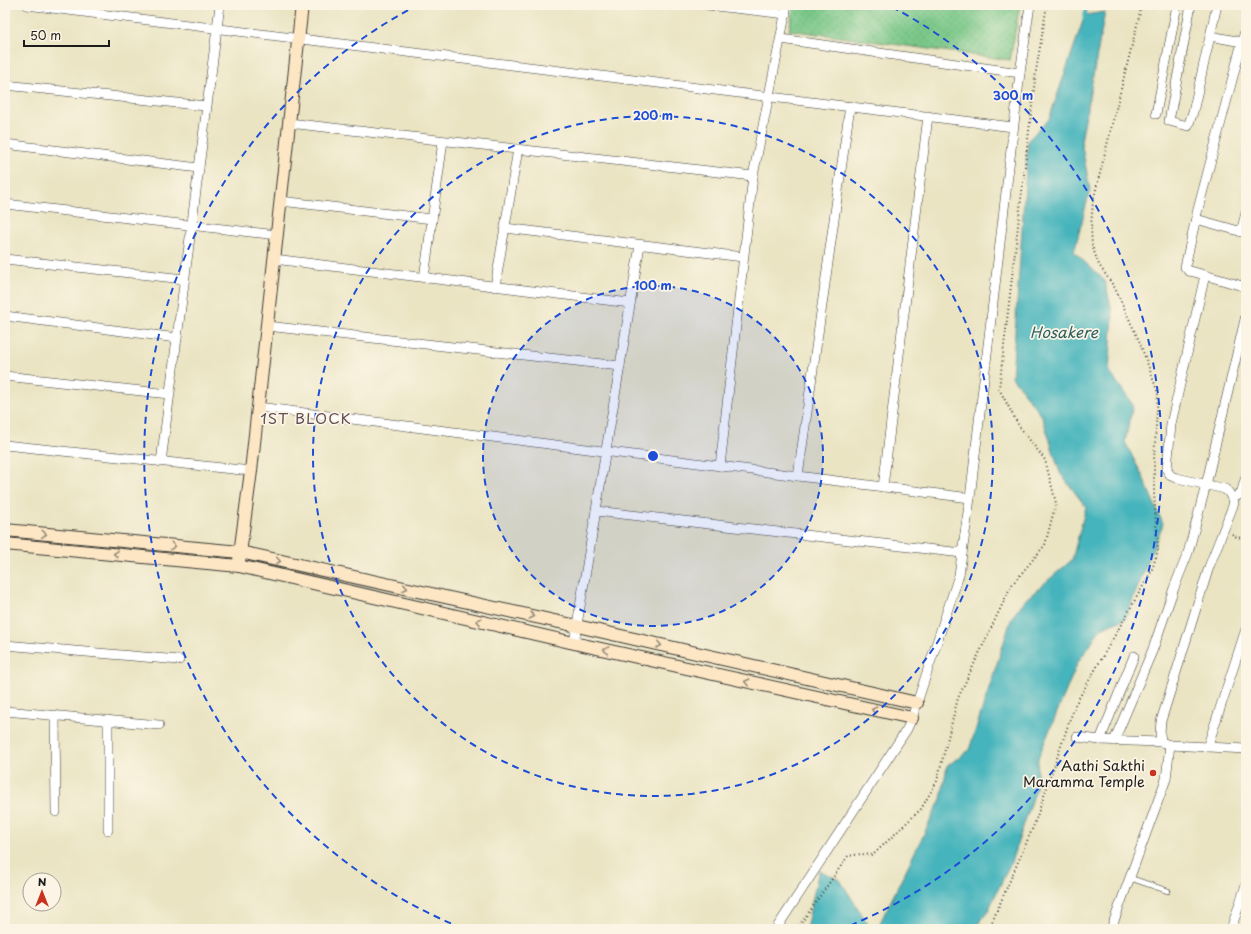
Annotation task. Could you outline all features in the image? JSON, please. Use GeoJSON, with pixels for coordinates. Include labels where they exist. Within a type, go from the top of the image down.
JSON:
{"type":"FeatureCollection","features":[{"type":"Feature","properties":{"kind":"street"},"geometry":{"type":"LineString","coordinates":[[27,5],[1013,126]]}},
{"type":"Feature","properties":{"kind":"street"},"geometry":{"type":"LineString","coordinates":[[161,462],[220,5]]}},
{"type":"Feature","properties":{"kind":"street"},"geometry":{"type":"LineString","coordinates":[[239,566],[251,471],[302,5]]}},
{"type":"Feature","properties":{"kind":"street"},"geometry":{"type":"LineString","coordinates":[[707,5],[786,14]]}},
{"type":"Feature","properties":{"kind":"street"},"geometry":{"type":"LineString","coordinates":[[720,466],[753,176],[788,5]]}},
{"type":"Feature","properties":{"kind":"street"},"geometry":{"type":"LineString","coordinates":[[776,929],[907,729],[912,718],[959,575],[970,498],[1013,126],[1030,5]]}},
{"type":"Feature","properties":{"kind":"street"},"geometry":{"type":"LineString","coordinates":[[1156,114],[1177,5]]}},
{"type":"Feature","properties":{"kind":"street"},"geometry":{"type":"LineString","coordinates":[[1191,5],[1169,121],[1188,126],[1194,112],[1217,5]]}},
{"type":"Feature","properties":{"kind":"street"},"geometry":{"type":"LineString","coordinates":[[1246,27],[1185,267],[1189,271],[1246,287]]}},
{"type":"Feature","properties":{"kind":"street"},"geometry":{"type":"LineString","coordinates":[[1210,36],[1242,42]]}},
{"type":"Feature","properties":{"kind":"street"},"geometry":{"type":"LineString","coordinates":[[781,39],[1020,73]]}},
{"type":"Feature","properties":{"kind":"street"},"geometry":{"type":"LineString","coordinates":[[5,85],[206,106]]}},
{"type":"Feature","properties":{"kind":"street"},"geometry":{"type":"LineString","coordinates":[[798,476],[850,106]]}},
{"type":"Feature","properties":{"kind":"street"},"geometry":{"type":"LineString","coordinates":[[883,487],[928,116]]}},
{"type":"Feature","properties":{"kind":"street"},"geometry":{"type":"LineString","coordinates":[[289,123],[753,176]]}},
{"type":"Feature","properties":{"kind":"street"},"geometry":{"type":"LineString","coordinates":[[424,278],[443,141]]}},
{"type":"Feature","properties":{"kind":"street"},"geometry":{"type":"LineString","coordinates":[[5,144],[198,168]]}},
{"type":"Feature","properties":{"kind":"street"},"geometry":{"type":"LineString","coordinates":[[495,287],[518,149]]}},
{"type":"Feature","properties":{"kind":"street"},"geometry":{"type":"LineString","coordinates":[[280,201],[432,219]]}},
{"type":"Feature","properties":{"kind":"street"},"geometry":{"type":"LineString","coordinates":[[5,204],[277,236]]}},
{"type":"Feature","properties":{"kind":"street"},"geometry":{"type":"LineString","coordinates":[[1196,219],[1244,232],[1246,213]]}},
{"type":"Feature","properties":{"kind":"street"},"geometry":{"type":"LineString","coordinates":[[505,228],[743,257]]}},
{"type":"Feature","properties":{"kind":"street"},"geometry":{"type":"LineString","coordinates":[[574,643],[640,245]]}},
{"type":"Feature","properties":{"kind":"street"},"geometry":{"type":"LineString","coordinates":[[5,259],[184,279]]}},
{"type":"Feature","properties":{"kind":"street"},"geometry":{"type":"LineString","coordinates":[[274,259],[630,303]]}},
{"type":"Feature","properties":{"kind":"street"},"geometry":{"type":"LineString","coordinates":[[1111,929],[1166,779],[1166,744],[1160,733],[1161,721],[1209,567],[1234,503],[1233,498],[1225,489],[1177,478],[1171,476],[1167,470],[1171,424],[1205,276]]}},
{"type":"Feature","properties":{"kind":"street"},"geometry":{"type":"LineString","coordinates":[[1114,741],[1153,649],[1188,553],[1206,485],[1246,315]]}},
{"type":"Feature","properties":{"kind":"street"},"geometry":{"type":"LineString","coordinates":[[5,316],[177,338]]}},
{"type":"Feature","properties":{"kind":"street"},"geometry":{"type":"LineString","coordinates":[[267,326],[620,366]]}},
{"type":"Feature","properties":{"kind":"street"},"geometry":{"type":"LineString","coordinates":[[5,376],[169,394]]}},
{"type":"Feature","properties":{"kind":"street"},"geometry":{"type":"LineString","coordinates":[[258,407],[970,498]]}},
{"type":"Feature","properties":{"kind":"street"},"geometry":{"type":"LineString","coordinates":[[5,445],[251,471]]}},
{"type":"Feature","properties":{"kind":"street"},"geometry":{"type":"LineString","coordinates":[[1233,498],[1241,494],[1246,476]]}},
{"type":"Feature","properties":{"kind":"street"},"geometry":{"type":"LineString","coordinates":[[596,511],[962,554]]}},
{"type":"Feature","properties":{"kind":"street"},"geometry":{"type":"LineString","coordinates":[[5,530],[240,552],[917,703]]}},
{"type":"Feature","properties":{"kind":"street"},"geometry":{"type":"LineString","coordinates":[[5,544],[239,566],[574,643],[912,718]]}},
{"type":"Feature","properties":{"kind":"street"},"geometry":{"type":"LineString","coordinates":[[1206,747],[1208,745],[1246,629]]}},
{"type":"Feature","properties":{"kind":"street"},"geometry":{"type":"LineString","coordinates":[[5,645],[179,660]]}},
{"type":"Feature","properties":{"kind":"street"},"geometry":{"type":"LineString","coordinates":[[1100,740],[1134,656]]}},
{"type":"Feature","properties":{"kind":"street"},"geometry":{"type":"LineString","coordinates":[[5,710],[158,725]]}},
{"type":"Feature","properties":{"kind":"street"},"geometry":{"type":"LineString","coordinates":[[55,715],[56,812]]}},
{"type":"Feature","properties":{"kind":"street"},"geometry":{"type":"LineString","coordinates":[[108,720],[108,830]]}},
{"type":"Feature","properties":{"kind":"street"},"geometry":{"type":"LineString","coordinates":[[1077,737],[1114,741],[1246,749]]}},
{"type":"Feature","properties":{"kind":"street"},"geometry":{"type":"LineString","coordinates":[[1231,929],[1246,885]]}},
{"type":"Feature","properties":{"kind":"lane"},"geometry":{"type":"LineString","coordinates":[[1130,878],[1168,891]]}},
{"type":"Feature","properties":{"kind":"path"},"geometry":{"type":"LineString","coordinates":[[797,929],[848,856],[861,854],[873,855],[921,809],[937,781],[958,698],[1011,586],[1045,545],[1056,503],[1045,460],[1019,426],[999,389],[1036,72],[1047,5]]}},
{"type":"Feature","properties":{"kind":"path"},"geometry":{"type":"LineString","coordinates":[[989,929],[1034,825],[1075,705],[1151,572],[1158,551],[1154,493],[1154,460],[1158,393],[1140,343],[1115,288],[1099,265],[1092,246],[1091,227],[1093,201],[1140,13],[1140,5]]}},
{"type":"Feature","properties":{"kind":"path"},"geometry":{"type":"LineString","coordinates":[[1225,528],[1236,537],[1246,539]]}},
{"type":"Feature","properties":{"kind":"green space"},"geometry":{"type":"Polygon","coordinates":[[[794,5],[1020,5],[1010,60],[789,30],[794,5]]]}},
{"type":"Feature","properties":{"kind":"water","name":"Hosakere"},"geometry":{"type":"Polygon","coordinates":[[[1105,12],[1081,141],[1090,190],[1074,252],[1105,281],[1113,316],[1109,371],[1133,405],[1125,442],[1143,477],[1163,524],[1125,619],[1101,628],[1078,662],[1038,758],[1036,789],[1011,862],[987,913],[974,929],[877,929],[941,799],[947,766],[969,750],[1012,617],[1026,599],[1072,560],[1086,507],[1060,473],[1042,416],[1012,377],[1028,140],[1049,119],[1085,15],[1105,12]]]}},
{"type":"Feature","properties":{"kind":"water"},"geometry":{"type":"Polygon","coordinates":[[[819,870],[840,880],[871,929],[806,929],[819,870]]]}},
{"type":"Feature","properties":{"kind":"waterway"},"geometry":{"type":"LineString","coordinates":[[1084,20],[1087,5]]}},
{"type":"Feature","properties":{"kind":"place","name":"Aathi Sakthi Maramma Temple"},"geometry":{"type":"Point","coordinates":[1153,773]}},
{"type":"Feature","properties":{"kind":"district","name":"1ST BLOCK"},"geometry":{"type":"Point","coordinates":[306,417]}}]}
